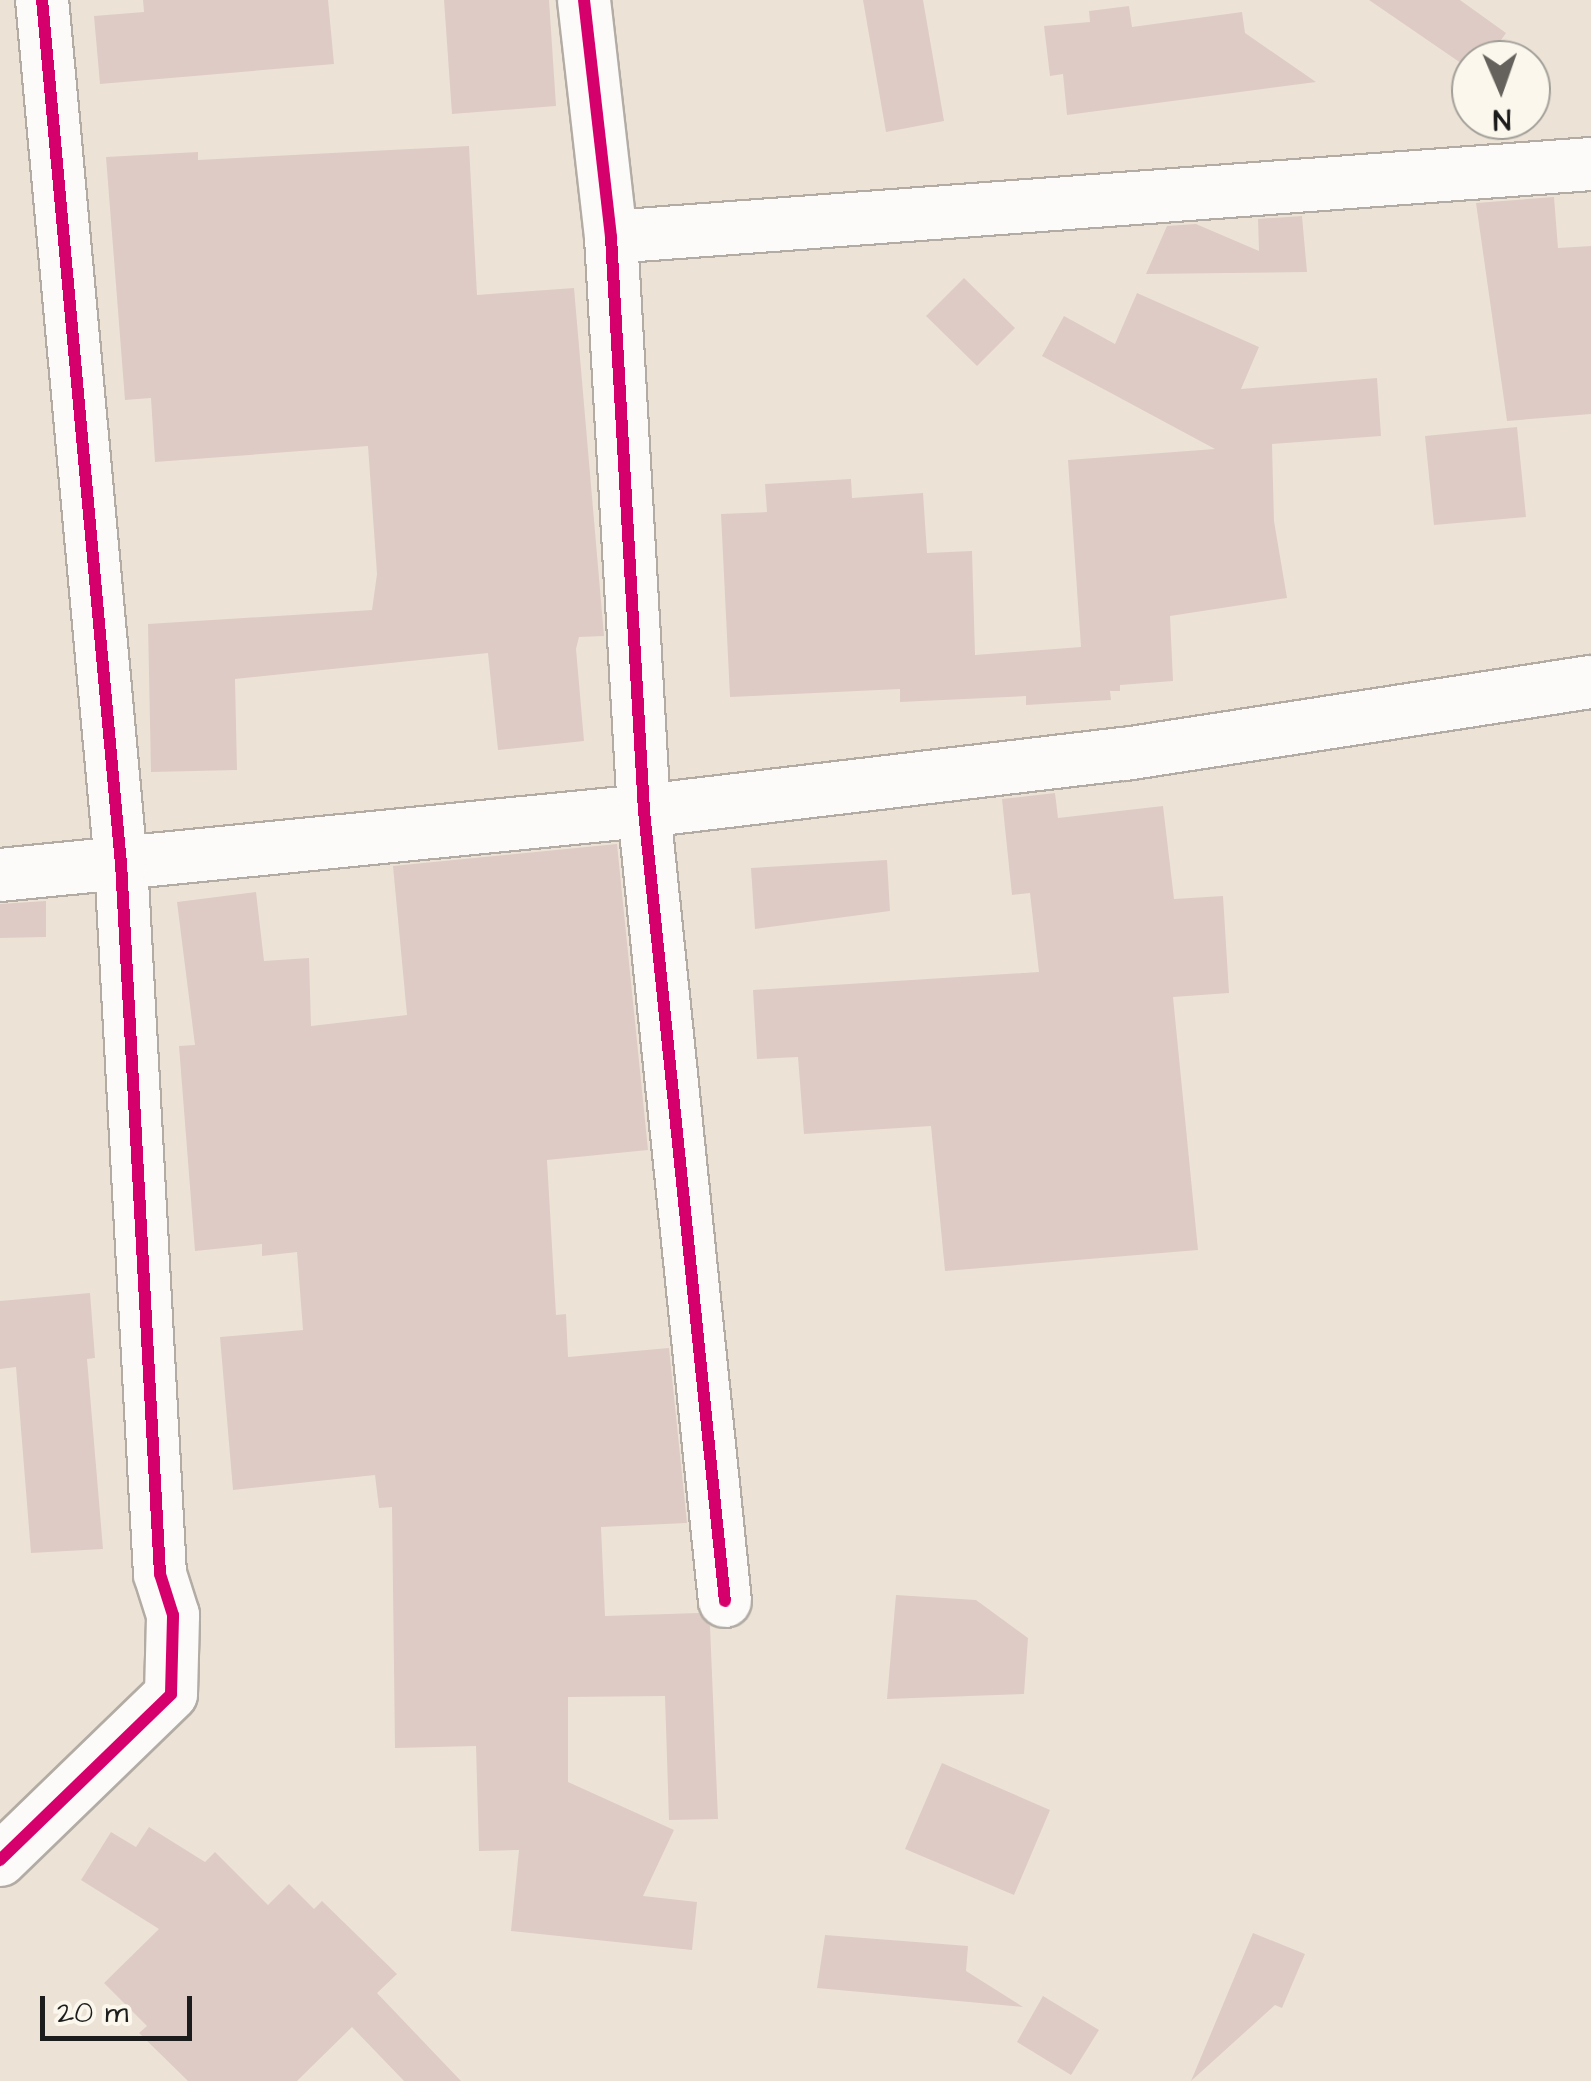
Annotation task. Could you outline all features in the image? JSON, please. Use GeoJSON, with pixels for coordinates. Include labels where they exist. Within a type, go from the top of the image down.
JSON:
{"type":"FeatureCollection","features":[{"type":"Feature","properties":{"kind":"street"},"geometry":{"type":"LineString","coordinates":[[0,1860],[172,1694],[173,1615],[160,1574],[120,864],[42,0]]}},
{"type":"Feature","properties":{"kind":"street"},"geometry":{"type":"LineString","coordinates":[[584,0],[612,237],[644,812],[725,1601]]}},
{"type":"Feature","properties":{"kind":"street"},"geometry":{"type":"LineString","coordinates":[[612,237],[1591,164]]}},
{"type":"Feature","properties":{"kind":"street"},"geometry":{"type":"LineString","coordinates":[[0,876],[644,812],[1124,754],[1591,682]]}},
{"type":"Feature","properties":{"kind":"building"},"geometry":{"type":"Polygon","coordinates":[[[143,0],[328,0],[334,64],[100,84],[94,16],[144,12],[143,0]]]}},
{"type":"Feature","properties":{"kind":"building"},"geometry":{"type":"Polygon","coordinates":[[[444,0],[549,0],[556,106],[452,114],[444,0]]]}},
{"type":"Feature","properties":{"kind":"building"},"geometry":{"type":"Polygon","coordinates":[[[863,0],[923,0],[944,121],[886,132],[863,0]]]}},
{"type":"Feature","properties":{"kind":"building"},"geometry":{"type":"Polygon","coordinates":[[[1369,0],[1460,0],[1506,33],[1501,40],[1451,40],[1451,56],[1369,0]]]}},
{"type":"Feature","properties":{"kind":"building"},"geometry":{"type":"Polygon","coordinates":[[[1129,6],[1132,27],[1242,12],[1245,33],[1316,82],[1067,115],[1063,74],[1050,76],[1044,26],[1090,22],[1089,11],[1129,6]]]}},
{"type":"Feature","properties":{"kind":"building"},"geometry":{"type":"Polygon","coordinates":[[[469,146],[477,295],[574,288],[604,636],[579,637],[576,649],[584,741],[498,750],[488,653],[235,679],[237,770],[151,772],[148,624],[372,610],[377,574],[368,446],[155,462],[151,398],[125,400],[106,157],[198,152],[198,160],[469,146]]]}},
{"type":"Feature","properties":{"kind":"building"},"geometry":{"type":"Polygon","coordinates":[[[1554,197],[1558,248],[1591,246],[1591,414],[1507,421],[1476,203],[1554,197]]]}},
{"type":"Feature","properties":{"kind":"building"},"geometry":{"type":"Polygon","coordinates":[[[1302,216],[1307,272],[1146,274],[1167,226],[1196,224],[1259,251],[1258,219],[1302,216]]]}},
{"type":"Feature","properties":{"kind":"building"},"geometry":{"type":"Polygon","coordinates":[[[964,278],[1015,328],[977,366],[926,316],[964,278]]]}},
{"type":"Feature","properties":{"kind":"building"},"geometry":{"type":"Polygon","coordinates":[[[1137,293],[1259,347],[1241,389],[1377,378],[1381,436],[1272,444],[1274,521],[1287,598],[1170,616],[1173,681],[1120,685],[1120,691],[1110,691],[1111,700],[1026,705],[1026,696],[900,702],[900,689],[730,697],[721,514],[767,512],[765,484],[851,479],[852,498],[923,493],[927,553],[972,551],[975,655],[1081,647],[1068,460],[1215,449],[1042,356],[1064,316],[1115,344],[1137,293]]]}},
{"type":"Feature","properties":{"kind":"building"},"geometry":{"type":"Polygon","coordinates":[[[1517,427],[1526,517],[1434,525],[1425,436],[1517,427]]]}},
{"type":"Feature","properties":{"kind":"building"},"geometry":{"type":"Polygon","coordinates":[[[1055,793],[1058,818],[1163,806],[1174,899],[1223,896],[1229,993],[1173,997],[1198,1250],[945,1271],[931,1126],[804,1134],[798,1057],[757,1059],[753,990],[1039,972],[1030,893],[1012,895],[1002,799],[1055,793]]]}},
{"type":"Feature","properties":{"kind":"building"},"geometry":{"type":"Polygon","coordinates":[[[617,844],[648,1150],[547,1160],[556,1315],[566,1314],[568,1357],[669,1348],[687,1523],[601,1527],[605,1616],[699,1613],[710,1626],[718,1819],[669,1820],[665,1696],[568,1697],[568,1782],[674,1830],[643,1896],[697,1902],[692,1950],[511,1931],[519,1850],[479,1851],[476,1746],[395,1748],[392,1507],[379,1508],[375,1475],[233,1490],[220,1337],[303,1330],[297,1252],[262,1256],[262,1244],[195,1251],[179,1046],[195,1045],[177,902],[256,892],[264,961],[309,958],[311,1026],[407,1015],[393,866],[617,844]]]}},
{"type":"Feature","properties":{"kind":"building"},"geometry":{"type":"Polygon","coordinates":[[[887,860],[890,911],[755,929],[751,868],[887,860]]]}},
{"type":"Feature","properties":{"kind":"building"},"geometry":{"type":"Polygon","coordinates":[[[46,901],[46,937],[0,938],[0,904],[46,901]]]}},
{"type":"Feature","properties":{"kind":"building"},"geometry":{"type":"Polygon","coordinates":[[[90,1293],[95,1358],[87,1359],[103,1549],[31,1553],[16,1367],[0,1369],[0,1301],[90,1293]]]}},
{"type":"Feature","properties":{"kind":"building"},"geometry":{"type":"Polygon","coordinates":[[[896,1595],[976,1600],[1028,1638],[1024,1694],[887,1699],[896,1595]]]}},
{"type":"Feature","properties":{"kind":"building"},"geometry":{"type":"Polygon","coordinates":[[[942,1763],[1050,1810],[1014,1895],[905,1849],[942,1763]]]}},
{"type":"Feature","properties":{"kind":"building"},"geometry":{"type":"Polygon","coordinates":[[[149,1827],[205,1862],[215,1852],[268,1905],[289,1884],[314,1909],[322,1901],[397,1974],[377,1993],[461,2081],[404,2081],[352,2027],[297,2081],[188,2081],[139,2033],[147,2026],[104,1983],[159,1929],[81,1880],[111,1832],[136,1847],[149,1827]]]}},
{"type":"Feature","properties":{"kind":"building"},"geometry":{"type":"Polygon","coordinates":[[[1253,1933],[1305,1954],[1282,2008],[1275,2005],[1191,2081],[1253,1933]]]}},
{"type":"Feature","properties":{"kind":"building"},"geometry":{"type":"Polygon","coordinates":[[[825,1935],[968,1946],[966,1971],[1023,2007],[817,1988],[825,1935]]]}},
{"type":"Feature","properties":{"kind":"building"},"geometry":{"type":"Polygon","coordinates":[[[1043,1996],[1099,2030],[1071,2075],[1017,2042],[1043,1996]]]}},
{"type":"Feature","properties":{"kind":"cycle path"},"geometry":{"type":"LineString","coordinates":[[0,1860],[171,1694],[173,1615],[160,1574],[121,864],[42,0]]}},
{"type":"Feature","properties":{"kind":"cycle path"},"geometry":{"type":"LineString","coordinates":[[584,0],[611,237],[644,811],[725,1601]]}}]}
